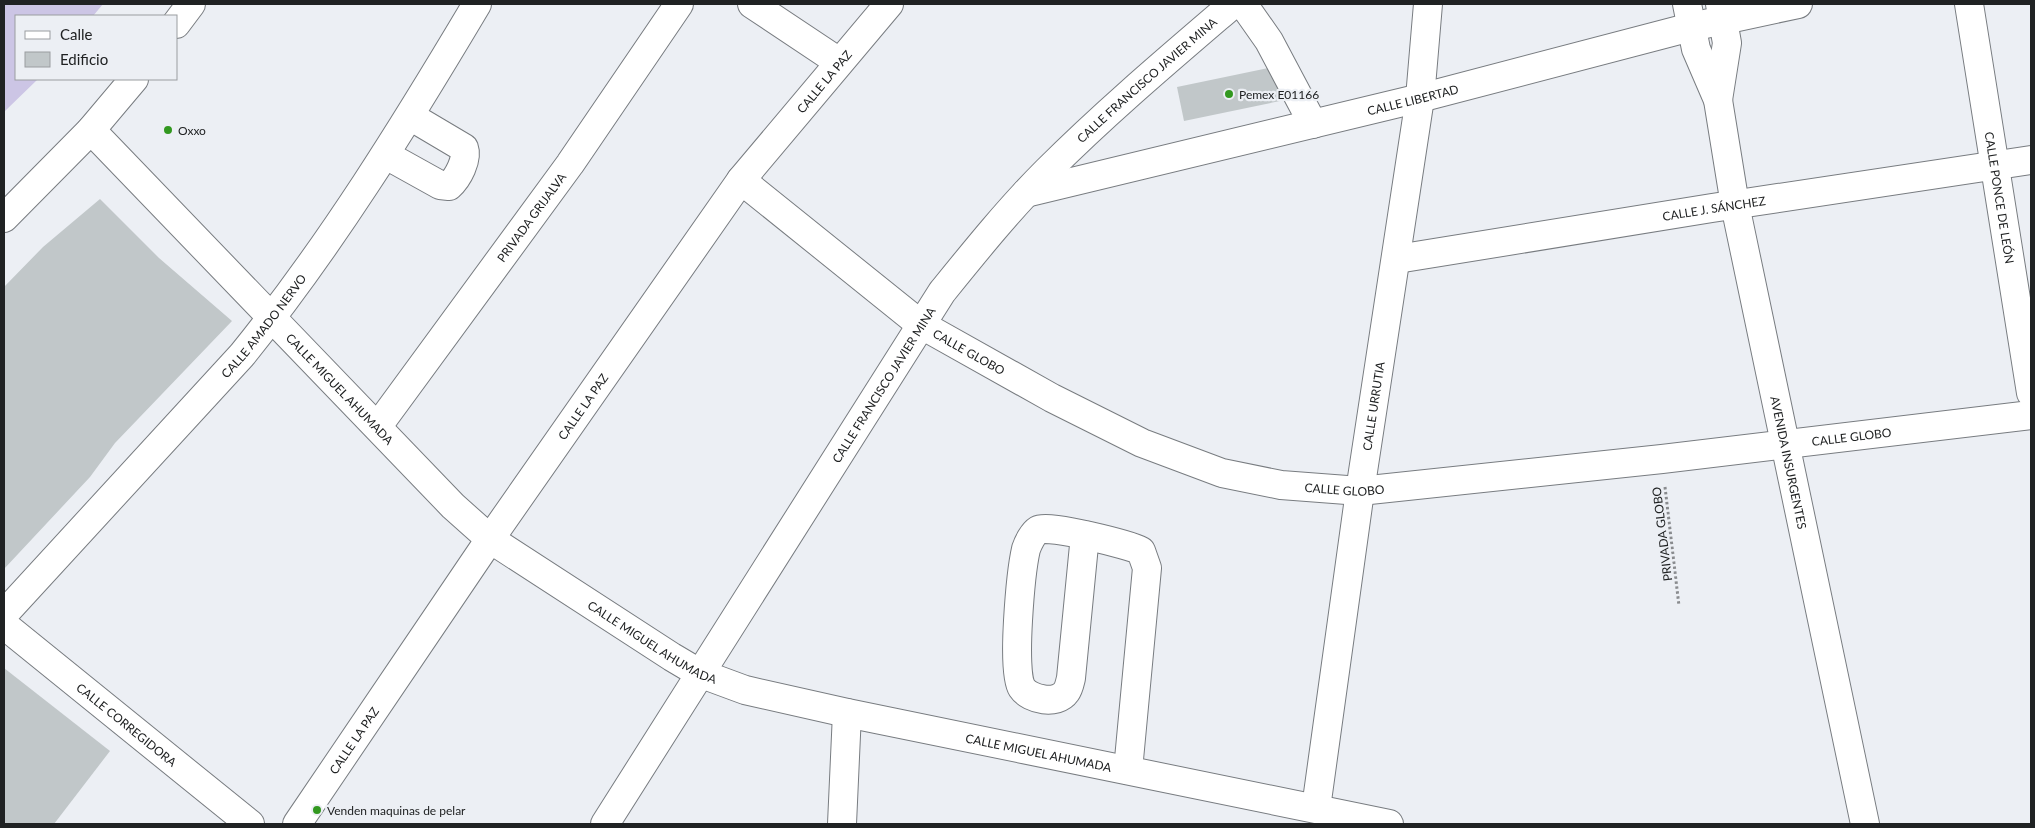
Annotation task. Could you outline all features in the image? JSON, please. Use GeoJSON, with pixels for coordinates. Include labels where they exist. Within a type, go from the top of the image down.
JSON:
{"type":"FeatureCollection","features":[{"type":"Feature","properties":{"kind":"street"},"geometry":{"type":"LineString","coordinates":[[178,21],[191,4]]}},
{"type":"Feature","properties":{"kind":"street","name":"CALLE AMADO NERVO"},"geometry":{"type":"LineString","coordinates":[[4,614],[242,355],[273,317],[386,155],[477,4]]}},
{"type":"Feature","properties":{"kind":"street","name":"PRIVADA GRIJALVA"},"geometry":{"type":"LineString","coordinates":[[378,426],[570,164],[679,4]]}},
{"type":"Feature","properties":{"kind":"street"},"geometry":{"type":"LineString","coordinates":[[752,4],[839,62]]}},
{"type":"Feature","properties":{"kind":"street","name":"CALLE LA PAZ"},"geometry":{"type":"LineString","coordinates":[[297,824],[490,539],[741,180],[889,4]]}},
{"type":"Feature","properties":{"kind":"street","name":"CALLE FRANCISCO JAVIER MINA"},"geometry":{"type":"LineString","coordinates":[[605,824],[920,324],[971,256],[1026,193],[1123,99],[1233,4]]}},
{"type":"Feature","properties":{"kind":"street"},"geometry":{"type":"LineString","coordinates":[[1243,4],[1269,41],[1313,124]]}},
{"type":"Feature","properties":{"kind":"street","name":"CALLE URRUTIA"},"geometry":{"type":"LineString","coordinates":[[1316,808],[1360,491],[1397,259],[1420,98],[1428,4]]}},
{"type":"Feature","properties":{"kind":"street","name":"CALLE LIBERTAD"},"geometry":{"type":"LineString","coordinates":[[1026,193],[1420,98],[1689,15],[1798,4]]}},
{"type":"Feature","properties":{"kind":"street","name":"CALLE PONCE DE LEÓN"},"geometry":{"type":"LineString","coordinates":[[1969,4],[2031,393]]}},
{"type":"Feature","properties":{"kind":"street","name":"AVENIDA INSURGENTES"},"geometry":{"type":"LineString","coordinates":[[1718,100],[1727,43],[1722,12]]}},
{"type":"Feature","properties":{"kind":"street","name":"AVENIDA INSURGENTES"},"geometry":{"type":"LineString","coordinates":[[1689,15],[1696,49],[1718,100],[1735,205],[1865,824]]}},
{"type":"Feature","properties":{"kind":"street"},"geometry":{"type":"LineString","coordinates":[[4,218],[91,130],[133,80]]}},
{"type":"Feature","properties":{"kind":"street"},"geometry":{"type":"LineString","coordinates":[[386,155],[440,185],[449,186],[453,182],[465,159],[464,148],[410,116]]}},
{"type":"Feature","properties":{"kind":"street","name":"CALLE MIGUEL AHUMADA"},"geometry":{"type":"LineString","coordinates":[[91,130],[453,506],[490,539],[699,673],[745,690],[847,713],[1389,824]]}},
{"type":"Feature","properties":{"kind":"street","name":"CALLE J. SÁNCHEZ"},"geometry":{"type":"LineString","coordinates":[[1397,259],[2031,160]]}},
{"type":"Feature","properties":{"kind":"street","name":"CALLE GLOBO"},"geometry":{"type":"LineString","coordinates":[[741,180],[920,324],[1052,398],[1160,450],[1222,473],[1281,485],[1360,491],[1662,459],[2031,415]]}},
{"type":"Feature","properties":{"kind":"street"},"geometry":{"type":"LineString","coordinates":[[1085,536],[1071,678],[1066,693],[1057,698],[1047,699],[1032,696],[1023,690],[1017,677],[1016,658],[1027,547],[1038,530],[1047,528],[1133,546],[1142,551],[1147,568],[1128,770]]}},
{"type":"Feature","properties":{"kind":"street","name":"CALLE CORREGIDORA"},"geometry":{"type":"LineString","coordinates":[[4,625],[250,824]]}},
{"type":"Feature","properties":{"kind":"street"},"geometry":{"type":"LineString","coordinates":[[842,824],[847,713]]}},
{"type":"Feature","properties":{"kind":"path","name":"PRIVADA GLOBO"},"geometry":{"type":"LineString","coordinates":[[1662,459],[1679,606]]}},
{"type":"Feature","properties":{"kind":"shaded area"},"geometry":{"type":"Polygon","coordinates":[[[4,4],[103,4],[94,15],[15,15],[15,80],[37,80],[4,112],[4,4]]]}},
{"type":"Feature","properties":{"kind":"building","name":"Pemex E01166"},"geometry":{"type":"Polygon","coordinates":[[[1273,67],[1280,101],[1184,121],[1177,87],[1273,67]]]}},
{"type":"Feature","properties":{"kind":"building"},"geometry":{"type":"Polygon","coordinates":[[[100,199],[159,258],[232,321],[115,443],[90,477],[4,569],[4,287],[43,247],[100,199]]]}},
{"type":"Feature","properties":{"kind":"building"},"geometry":{"type":"Polygon","coordinates":[[[4,668],[110,751],[54,824],[4,824],[4,668]]]}},
{"type":"Feature","properties":{"kind":"place","name":"Pemex E01166"},"geometry":{"type":"Point","coordinates":[1229,94]}},
{"type":"Feature","properties":{"kind":"place","name":"Oxxo"},"geometry":{"type":"Point","coordinates":[168,130]}},
{"type":"Feature","properties":{"kind":"place","name":"Venden maquinas de pelar"},"geometry":{"type":"Point","coordinates":[317,810]}}]}
